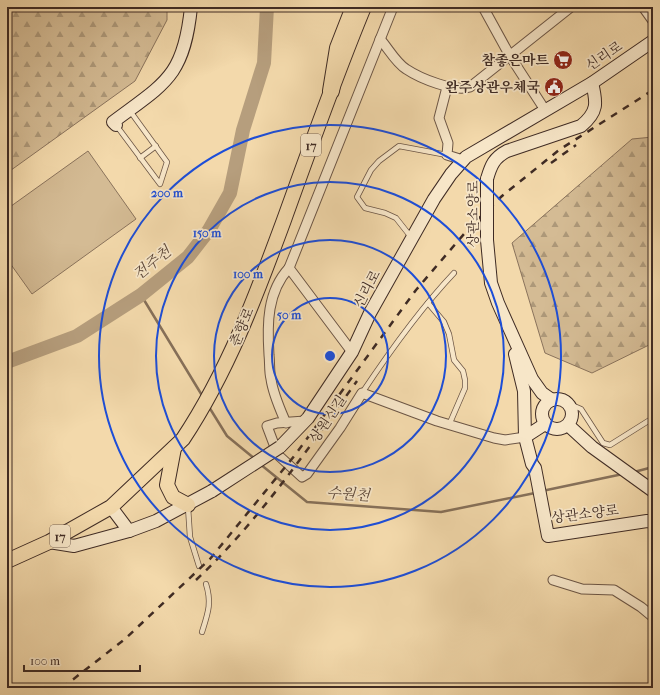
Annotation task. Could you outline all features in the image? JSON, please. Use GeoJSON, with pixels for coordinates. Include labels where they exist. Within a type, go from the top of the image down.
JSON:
{"type":"FeatureCollection","features":[{"type":"Feature","properties":{"kind":"highway"},"geometry":{"type":"LineString","coordinates":[[331,90],[338,48],[354,7]]}},
{"type":"Feature","properties":{"kind":"main road"},"geometry":{"type":"LineString","coordinates":[[116,125],[113,122],[157,90],[172,73],[181,58],[187,39],[191,7]]}},
{"type":"Feature","properties":{"kind":"main road","name":"춘향로"},"geometry":{"type":"LineString","coordinates":[[7,561],[49,542],[111,507],[183,439],[217,383],[260,284],[331,90],[364,7]]}},
{"type":"Feature","properties":{"kind":"main road","name":"신리로"},"geometry":{"type":"LineString","coordinates":[[49,542],[74,546],[129,531],[156,521],[212,491],[280,447],[304,421],[352,352],[370,313],[434,199],[451,174],[463,160],[592,83],[653,41]]}},
{"type":"Feature","properties":{"kind":"main road","name":"상관소양로"},"geometry":{"type":"LineString","coordinates":[[552,400],[542,393],[532,379],[512,337],[491,283],[487,240],[487,179],[491,164],[497,156],[507,151],[581,126],[590,119],[595,110],[592,83]]}},
{"type":"Feature","properties":{"kind":"main road","name":"상관소양로"},"geometry":{"type":"LineString","coordinates":[[512,337],[524,391],[525,437],[532,464],[535,468],[548,536],[648,521],[653,522]]}},
{"type":"Feature","properties":{"kind":"main road"},"geometry":{"type":"LineString","coordinates":[[559,399],[567,403],[572,413],[568,425],[560,429],[554,429],[545,424],[542,412],[544,406],[552,400],[559,399]]}},
{"type":"Feature","properties":{"kind":"main road"},"geometry":{"type":"LineString","coordinates":[[525,437],[545,424]]}},
{"type":"Feature","properties":{"kind":"main road"},"geometry":{"type":"LineString","coordinates":[[568,425],[592,447],[653,491]]}},
{"type":"Feature","properties":{"kind":"main road"},"geometry":{"type":"LineString","coordinates":[[174,448],[167,486],[173,497],[188,505]]}},
{"type":"Feature","properties":{"kind":"main road"},"geometry":{"type":"LineString","coordinates":[[111,507],[129,531]]}},
{"type":"Feature","properties":{"kind":"street"},"geometry":{"type":"LineString","coordinates":[[286,423],[276,401],[271,380],[267,335],[271,301],[281,278],[289,268],[393,7]]}},
{"type":"Feature","properties":{"kind":"street"},"geometry":{"type":"LineString","coordinates":[[483,7],[510,56],[545,110]]}},
{"type":"Feature","properties":{"kind":"street"},"geometry":{"type":"LineString","coordinates":[[380,39],[406,69],[447,87],[457,89],[470,87],[571,7]]}},
{"type":"Feature","properties":{"kind":"street"},"geometry":{"type":"LineString","coordinates":[[643,7],[653,21]]}},
{"type":"Feature","properties":{"kind":"street"},"geometry":{"type":"LineString","coordinates":[[447,87],[439,118],[448,143],[447,154],[463,160]]}},
{"type":"Feature","properties":{"kind":"street"},"geometry":{"type":"LineString","coordinates":[[289,268],[352,352]]}},
{"type":"Feature","properties":{"kind":"street","name":"상원신길"},"geometry":{"type":"LineString","coordinates":[[304,421],[267,426],[278,455],[302,477],[307,474],[340,428],[362,393],[392,406],[449,425],[504,440],[525,437]]}},
{"type":"Feature","properties":{"kind":"street"},"geometry":{"type":"LineString","coordinates":[[553,580],[582,589],[614,590],[641,607],[653,618]]}},
{"type":"Feature","properties":{"kind":"lane"},"geometry":{"type":"LineString","coordinates":[[116,125],[160,184],[167,162],[129,110]]}},
{"type":"Feature","properties":{"kind":"lane"},"geometry":{"type":"LineString","coordinates":[[140,158],[156,146]]}},
{"type":"Feature","properties":{"kind":"lane"},"geometry":{"type":"LineString","coordinates":[[412,238],[391,215],[365,208],[358,201],[358,193],[370,170],[378,161],[399,146],[449,155]]}},
{"type":"Feature","properties":{"kind":"lane"},"geometry":{"type":"LineString","coordinates":[[362,393],[410,325],[454,273]]}},
{"type":"Feature","properties":{"kind":"lane"},"geometry":{"type":"LineString","coordinates":[[428,303],[444,322],[449,334],[454,360],[463,371],[465,380],[465,388],[449,425]]}},
{"type":"Feature","properties":{"kind":"lane"},"geometry":{"type":"LineString","coordinates":[[567,403],[582,409],[604,443],[610,445],[653,418]]}},
{"type":"Feature","properties":{"kind":"lane"},"geometry":{"type":"LineString","coordinates":[[188,505],[190,537],[199,566]]}},
{"type":"Feature","properties":{"kind":"lane"},"geometry":{"type":"LineString","coordinates":[[202,632],[208,613],[210,598],[206,584]]}},
{"type":"Feature","properties":{"kind":"green space"},"geometry":{"type":"Polygon","coordinates":[[[7,7],[167,7],[167,20],[135,81],[7,173],[7,7]]]}},
{"type":"Feature","properties":{"kind":"green space"},"geometry":{"type":"Polygon","coordinates":[[[653,137],[653,347],[649,345],[592,373],[545,353],[512,243],[632,139],[653,137]]]}},
{"type":"Feature","properties":{"kind":"green space"},"geometry":{"type":"Polygon","coordinates":[[[88,151],[136,219],[32,294],[7,259],[7,209],[88,151]]]}},
{"type":"Feature","properties":{"kind":"waterway","name":"전주천"},"geometry":{"type":"LineString","coordinates":[[7,362],[77,336],[141,295],[188,257],[209,230],[230,193],[243,130],[264,63],[267,7]]}},
{"type":"Feature","properties":{"kind":"waterway","name":"수원천"},"geometry":{"type":"LineString","coordinates":[[141,295],[203,397]]}},
{"type":"Feature","properties":{"kind":"waterway","name":"수원천"},"geometry":{"type":"LineString","coordinates":[[209,407],[227,436],[255,459]]}},
{"type":"Feature","properties":{"kind":"waterway","name":"수원천"},"geometry":{"type":"LineString","coordinates":[[260,464],[307,502],[441,512],[535,493]]}},
{"type":"Feature","properties":{"kind":"waterway","name":"수원천"},"geometry":{"type":"LineString","coordinates":[[634,472],[653,467]]}},
{"type":"Feature","properties":{"kind":"waterway","name":"수원천"},"geometry":{"type":"LineString","coordinates":[[542,491],[623,474]]}},
{"type":"Feature","properties":{"kind":"railway"},"geometry":{"type":"LineString","coordinates":[[62,688],[125,639],[210,559],[295,455],[416,290],[470,227],[502,196],[559,150],[653,90]]}},
{"type":"Feature","properties":{"kind":"railway"},"geometry":{"type":"LineString","coordinates":[[551,163],[576,145]]}},
{"type":"Feature","properties":{"kind":"railway"},"geometry":{"type":"LineString","coordinates":[[196,580],[219,558],[261,510],[357,381]]}},
{"type":"Feature","properties":{"kind":"place","name":"참좋은마트"},"geometry":{"type":"Point","coordinates":[563,60]}},
{"type":"Feature","properties":{"kind":"place","name":"완주상관우체국"},"geometry":{"type":"Point","coordinates":[554,87]}}]}
